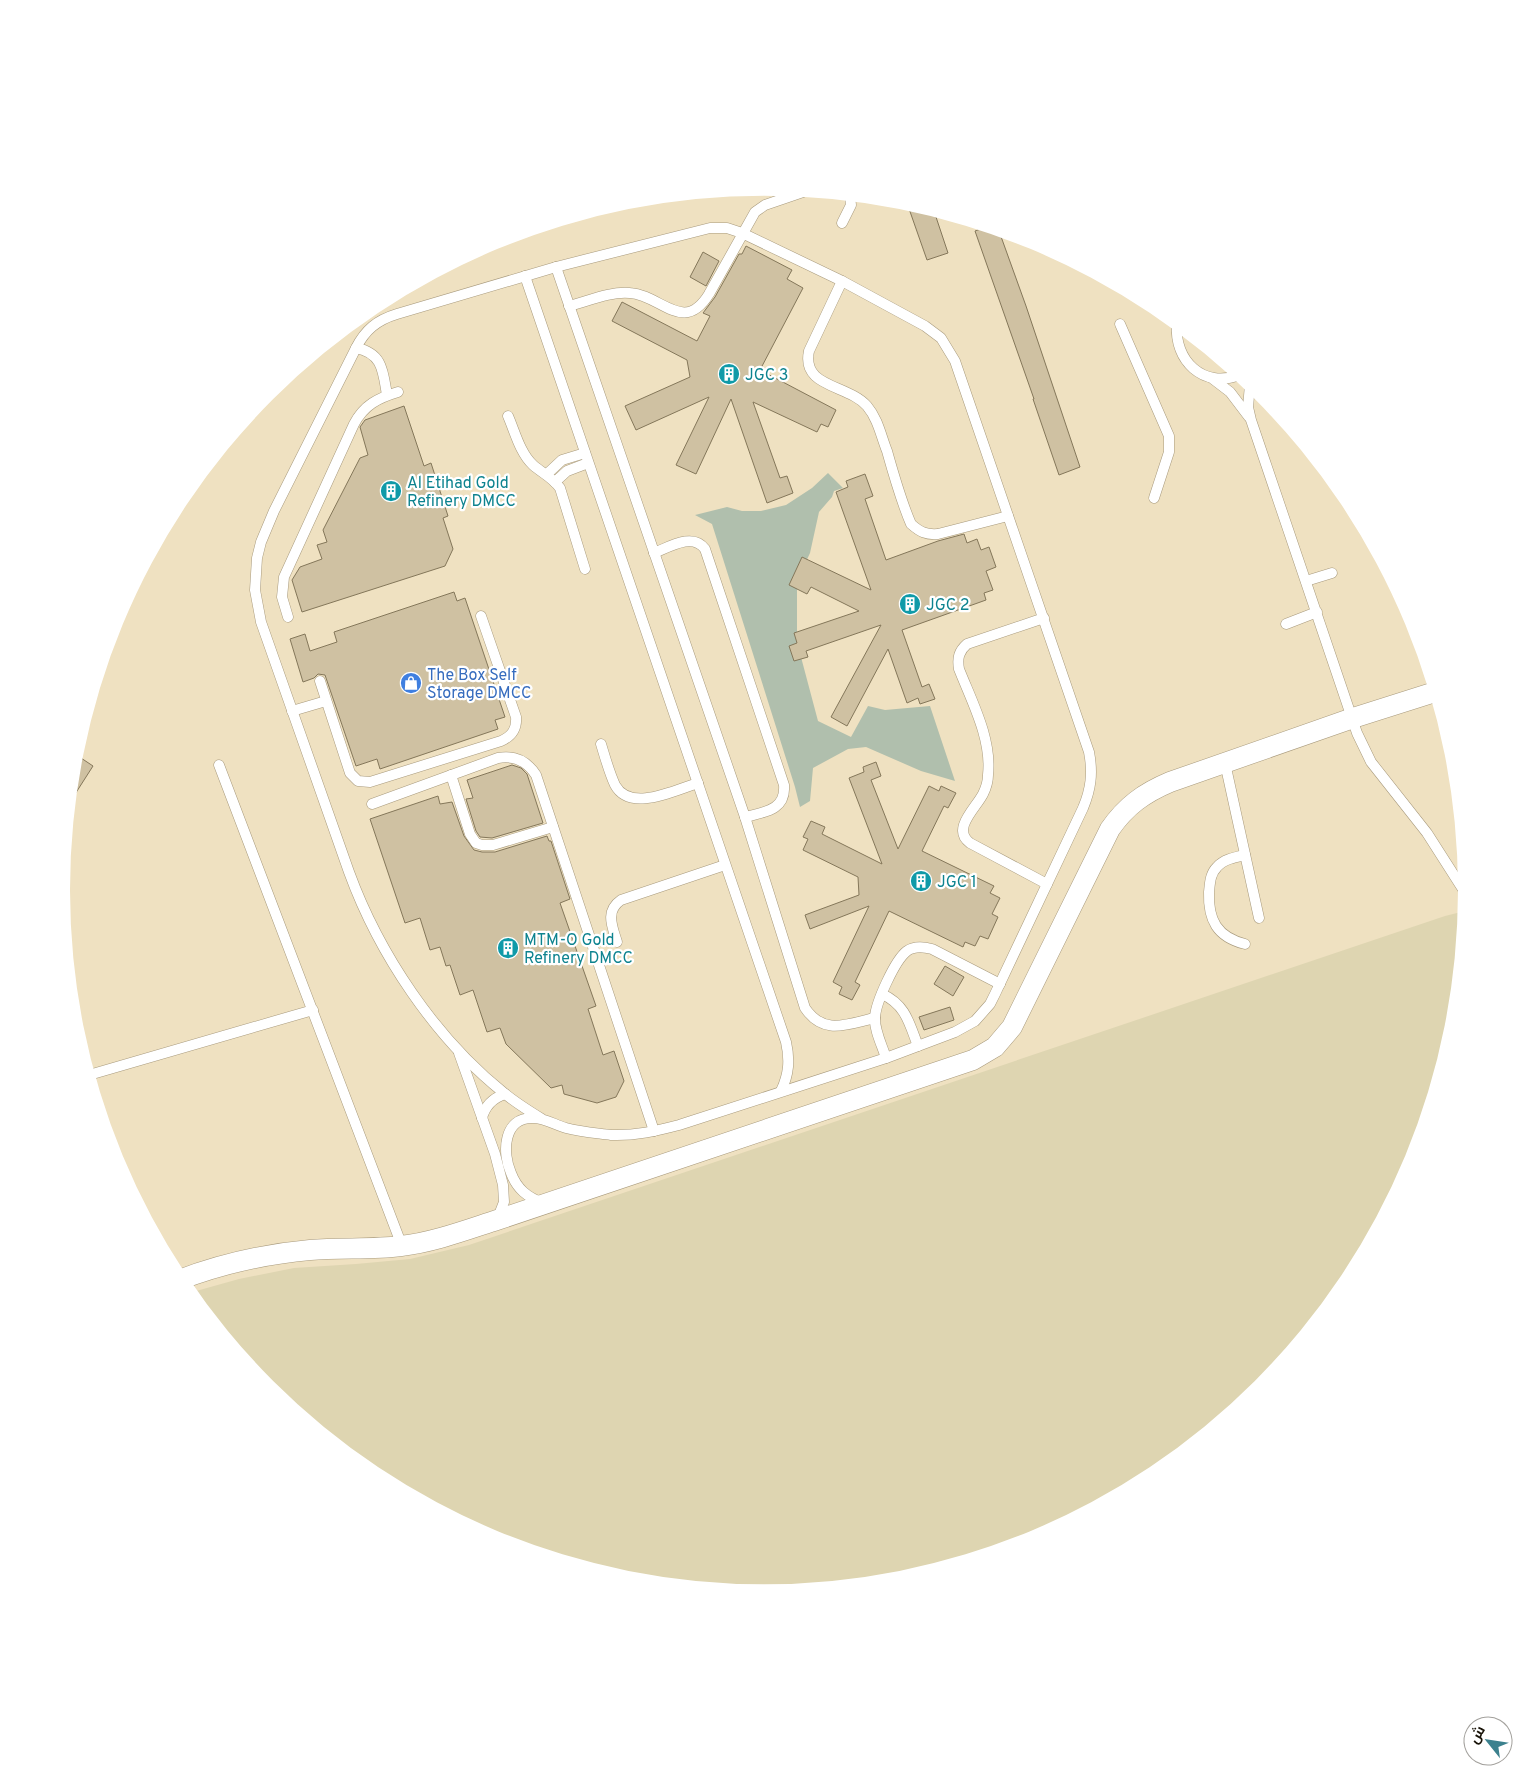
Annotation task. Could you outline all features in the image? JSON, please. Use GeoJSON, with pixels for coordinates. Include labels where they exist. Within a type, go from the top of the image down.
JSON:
{"type":"FeatureCollection","features":[{"type":"Feature","properties":{"kind":"street"},"geometry":{"type":"LineString","coordinates":[[188,1277],[227,1264],[269,1255],[311,1250],[378,1249],[442,1237],[973,1060],[995,1047],[1012,1028],[1103,842],[1119,816],[1142,795],[1155,788],[1225,763],[1353,718],[1429,694]]}},
{"type":"Feature","properties":{"kind":"lane"},"geometry":{"type":"LineString","coordinates":[[569,306],[626,293],[641,295],[673,311],[688,312],[694,310],[705,301],[751,216],[760,208],[789,197]]}},
{"type":"Feature","properties":{"kind":"lane"},"geometry":{"type":"LineString","coordinates":[[842,223],[851,205],[851,202]]}},
{"type":"Feature","properties":{"kind":"lane"},"geometry":{"type":"LineString","coordinates":[[710,228],[727,228],[742,233],[842,281],[925,326],[941,338],[956,361],[1089,752],[1092,775],[1087,797],[1000,984],[990,1004],[975,1021],[955,1032],[886,1058],[679,1125],[639,1134],[614,1135],[590,1133],[542,1119],[505,1094],[472,1064],[412,992],[375,931],[356,890],[261,622],[255,590],[257,558],[261,542],[274,512],[361,338],[368,329],[386,317],[556,266],[710,228]]}},
{"type":"Feature","properties":{"kind":"lane"},"geometry":{"type":"LineString","coordinates":[[556,266],[745,817],[805,1008],[819,1024],[830,1026],[841,1026],[875,1018]]}},
{"type":"Feature","properties":{"kind":"lane"},"geometry":{"type":"LineString","coordinates":[[525,276],[786,1042],[789,1063],[785,1082],[780,1091]]}},
{"type":"Feature","properties":{"kind":"lane"},"geometry":{"type":"LineString","coordinates":[[842,281],[809,351],[807,360],[809,369],[814,377],[856,397],[870,410],[879,428],[911,524],[919,531],[928,535],[1008,516]]}},
{"type":"Feature","properties":{"kind":"lane"},"geometry":{"type":"LineString","coordinates":[[1120,324],[1169,436],[1169,452],[1154,498]]}},
{"type":"Feature","properties":{"kind":"lane"},"geometry":{"type":"LineString","coordinates":[[1176,333],[1178,346],[1183,357],[1200,373],[1211,378],[1234,396],[1251,420]]}},
{"type":"Feature","properties":{"kind":"lane"},"geometry":{"type":"LineString","coordinates":[[356,348],[372,354],[378,360],[382,368],[387,395]]}},
{"type":"Feature","properties":{"kind":"lane"},"geometry":{"type":"LineString","coordinates":[[1211,378],[1222,379],[1231,377]]}},
{"type":"Feature","properties":{"kind":"lane"},"geometry":{"type":"LineString","coordinates":[[288,617],[282,592],[287,568],[359,414],[367,406],[387,395],[398,392]]}},
{"type":"Feature","properties":{"kind":"lane"},"geometry":{"type":"LineString","coordinates":[[1249,394],[1248,407],[1251,420],[1357,733],[1371,762],[1426,833],[1458,882]]}},
{"type":"Feature","properties":{"kind":"lane"},"geometry":{"type":"LineString","coordinates":[[508,416],[528,459],[534,466],[556,482],[560,488],[585,569]]}},
{"type":"Feature","properties":{"kind":"lane"},"geometry":{"type":"LineString","coordinates":[[547,474],[562,460],[587,458]]}},
{"type":"Feature","properties":{"kind":"lane"},"geometry":{"type":"LineString","coordinates":[[556,482],[567,471],[587,458]]}},
{"type":"Feature","properties":{"kind":"lane"},"geometry":{"type":"LineString","coordinates":[[654,553],[689,540],[698,542],[705,549],[784,785],[783,798],[780,804],[768,811],[745,817]]}},
{"type":"Feature","properties":{"kind":"lane"},"geometry":{"type":"LineString","coordinates":[[1306,581],[1332,573]]}},
{"type":"Feature","properties":{"kind":"lane"},"geometry":{"type":"LineString","coordinates":[[1286,624],[1316,612]]}},
{"type":"Feature","properties":{"kind":"lane"},"geometry":{"type":"LineString","coordinates":[[320,681],[350,773],[358,782],[370,782],[507,738],[515,729],[516,717],[481,616]]}},
{"type":"Feature","properties":{"kind":"lane"},"geometry":{"type":"LineString","coordinates":[[1044,618],[967,644],[960,652],[958,658],[959,669],[987,743],[989,761],[988,776],[983,794],[965,821],[962,831],[970,843],[1047,884]]}},
{"type":"Feature","properties":{"kind":"lane"},"geometry":{"type":"LineString","coordinates":[[292,711],[326,701]]}},
{"type":"Feature","properties":{"kind":"lane"},"geometry":{"type":"LineString","coordinates":[[601,744],[616,786],[628,796],[644,799],[698,783]]}},
{"type":"Feature","properties":{"kind":"lane"},"geometry":{"type":"LineString","coordinates":[[372,804],[498,758],[513,757],[526,763],[536,775],[654,1131]]}},
{"type":"Feature","properties":{"kind":"lane"},"geometry":{"type":"LineString","coordinates":[[1225,763],[1260,918]]}},
{"type":"Feature","properties":{"kind":"lane"},"geometry":{"type":"LineString","coordinates":[[219,765],[402,1246]]}},
{"type":"Feature","properties":{"kind":"lane"},"geometry":{"type":"LineString","coordinates":[[451,775],[470,834],[476,842],[482,845],[493,845],[553,828]]}},
{"type":"Feature","properties":{"kind":"lane"},"geometry":{"type":"LineString","coordinates":[[1245,855],[1223,862],[1217,867],[1210,881],[1209,907],[1215,924],[1221,932],[1245,944]]}},
{"type":"Feature","properties":{"kind":"lane"},"geometry":{"type":"LineString","coordinates":[[617,942],[610,917],[616,903],[725,865]]}},
{"type":"Feature","properties":{"kind":"lane"},"geometry":{"type":"LineString","coordinates":[[886,1058],[878,1033],[875,1018],[876,1009],[900,957],[907,951],[915,947],[932,949],[1000,984]]}},
{"type":"Feature","properties":{"kind":"lane"},"geometry":{"type":"LineString","coordinates":[[882,994],[903,1009],[918,1046]]}},
{"type":"Feature","properties":{"kind":"lane"},"geometry":{"type":"LineString","coordinates":[[95,1073],[312,1010]]}},
{"type":"Feature","properties":{"kind":"lane"},"geometry":{"type":"LineString","coordinates":[[457,1047],[482,1118],[502,1164],[523,1193],[533,1200],[544,1204]]}},
{"type":"Feature","properties":{"kind":"lane"},"geometry":{"type":"LineString","coordinates":[[482,1118],[488,1105],[498,1096],[505,1094]]}},
{"type":"Feature","properties":{"kind":"lane"},"geometry":{"type":"LineString","coordinates":[[497,1220],[504,1202],[502,1164],[510,1131],[514,1125],[527,1118],[542,1119]]}},
{"type":"Feature","properties":{"kind":"green space"},"geometry":{"type":"Polygon","coordinates":[[[828,473],[843,488],[834,491],[832,497],[819,512],[810,553],[797,581],[797,642],[818,721],[851,737],[868,706],[885,710],[930,706],[955,781],[921,771],[866,747],[848,749],[813,768],[810,801],[800,807],[712,524],[695,515],[727,507],[742,511],[761,511],[786,505],[812,488],[828,473]]]}},
{"type":"Feature","properties":{"kind":"sand"},"geometry":{"type":"Polygon","coordinates":[[[1458,913],[1452,981],[1445,1026],[1421,1114],[1405,1156],[1365,1238],[1315,1313],[1255,1381],[1222,1412],[1150,1468],[1111,1492],[1030,1532],[944,1561],[855,1579],[809,1583],[719,1583],[673,1579],[629,1571],[584,1561],[541,1548],[498,1532],[457,1513],[417,1492],[378,1468],[306,1412],[273,1381],[242,1348],[197,1291],[239,1279],[294,1268],[410,1259],[469,1245],[1458,913]]]}},
{"type":"Feature","properties":{"kind":"building"},"geometry":{"type":"Polygon","coordinates":[[[910,213],[936,218],[948,253],[927,260],[910,213]]]}},
{"type":"Feature","properties":{"kind":"building"},"geometry":{"type":"Polygon","coordinates":[[[977,230],[1002,238],[1080,467],[1059,475],[975,231],[977,230]]]}},
{"type":"Feature","properties":{"kind":"building","name":"JGC 3"},"geometry":{"type":"Polygon","coordinates":[[[746,246],[792,270],[787,279],[803,288],[760,370],[836,410],[828,427],[821,424],[817,432],[753,402],[780,478],[787,476],[793,493],[767,503],[731,399],[696,474],[676,465],[709,397],[636,430],[625,406],[690,377],[687,360],[612,321],[622,302],[697,341],[710,316],[703,313],[715,297],[739,254],[742,254],[746,246]]]}},
{"type":"Feature","properties":{"kind":"building"},"geometry":{"type":"Polygon","coordinates":[[[703,252],[719,261],[706,286],[690,277],[703,252]]]}},
{"type":"Feature","properties":{"kind":"building","name":"Al Etihad Gold Refinery DMCC"},"geometry":{"type":"Polygon","coordinates":[[[404,406],[424,466],[431,463],[448,516],[443,518],[453,549],[445,566],[302,612],[292,580],[300,567],[322,559],[317,545],[327,542],[323,530],[360,458],[368,455],[360,427],[365,420],[404,406]]]}},
{"type":"Feature","properties":{"kind":"building","name":"JGC 2"},"geometry":{"type":"Polygon","coordinates":[[[865,474],[873,496],[865,499],[886,560],[938,541],[964,534],[967,543],[977,539],[981,550],[989,547],[996,567],[986,571],[993,590],[984,593],[986,600],[902,630],[922,687],[929,684],[935,699],[920,704],[918,698],[907,703],[888,649],[847,726],[831,717],[881,625],[806,651],[808,657],[794,661],[789,646],[797,643],[794,633],[859,611],[811,587],[807,594],[789,585],[802,557],[871,590],[836,492],[848,487],[846,481],[865,474]]]}},
{"type":"Feature","properties":{"kind":"building","name":"The Box Self Storage DMCC"},"geometry":{"type":"Polygon","coordinates":[[[454,592],[457,601],[465,598],[505,717],[495,720],[498,729],[380,769],[377,759],[356,766],[325,675],[318,674],[314,678],[303,682],[290,639],[305,634],[310,651],[337,642],[334,632],[454,592]]]}},
{"type":"Feature","properties":{"kind":"building"},"geometry":{"type":"Polygon","coordinates":[[[82,759],[93,766],[78,790],[82,759]]]}},
{"type":"Feature","properties":{"kind":"building","name":"JGC 1"},"geometry":{"type":"Polygon","coordinates":[[[876,762],[881,776],[871,780],[898,849],[929,786],[939,791],[941,786],[956,793],[948,808],[944,806],[922,851],[994,886],[990,893],[1000,898],[992,914],[998,917],[988,939],[980,936],[975,946],[965,942],[963,947],[889,911],[855,982],[860,985],[852,1000],[839,994],[842,987],[833,982],[869,906],[810,929],[805,915],[859,895],[858,877],[803,850],[808,839],[803,837],[811,821],[825,827],[822,834],[882,864],[849,778],[864,772],[863,767],[876,762]]]}},
{"type":"Feature","properties":{"kind":"building"},"geometry":{"type":"Polygon","coordinates":[[[512,765],[521,768],[527,774],[543,823],[492,838],[480,837],[476,831],[466,799],[473,798],[467,780],[512,765]]]}},
{"type":"Feature","properties":{"kind":"building","name":"MTM-O Gold Refinery DMCC"},"geometry":{"type":"Polygon","coordinates":[[[438,796],[440,804],[452,802],[464,836],[474,850],[495,852],[547,836],[549,841],[551,841],[570,899],[560,903],[596,1006],[588,1009],[603,1055],[614,1051],[624,1081],[616,1097],[597,1103],[564,1094],[562,1085],[551,1088],[506,1044],[500,1028],[487,1032],[473,990],[460,995],[450,965],[446,966],[440,947],[430,950],[420,918],[405,923],[370,819],[438,796]]]}},
{"type":"Feature","properties":{"kind":"building"},"geometry":{"type":"Polygon","coordinates":[[[945,966],[964,977],[953,996],[934,984],[945,966]]]}},
{"type":"Feature","properties":{"kind":"building"},"geometry":{"type":"Polygon","coordinates":[[[950,1007],[954,1020],[924,1030],[919,1017],[950,1007]]]}},
{"type":"Feature","properties":{"kind":"place","name":"JGC 3"},"geometry":{"type":"Point","coordinates":[729,374]}},
{"type":"Feature","properties":{"kind":"place","name":"Al Etihad Gold Refinery DMCC"},"geometry":{"type":"Point","coordinates":[391,491]}},
{"type":"Feature","properties":{"kind":"place","name":"JGC 2"},"geometry":{"type":"Point","coordinates":[910,604]}},
{"type":"Feature","properties":{"kind":"place","name":"The Box Self Storage DMCC"},"geometry":{"type":"Point","coordinates":[411,683]}},
{"type":"Feature","properties":{"kind":"place","name":"JGC 1"},"geometry":{"type":"Point","coordinates":[921,881]}},
{"type":"Feature","properties":{"kind":"place","name":"MTM-O Gold Refinery DMCC"},"geometry":{"type":"Point","coordinates":[508,948]}}]}
